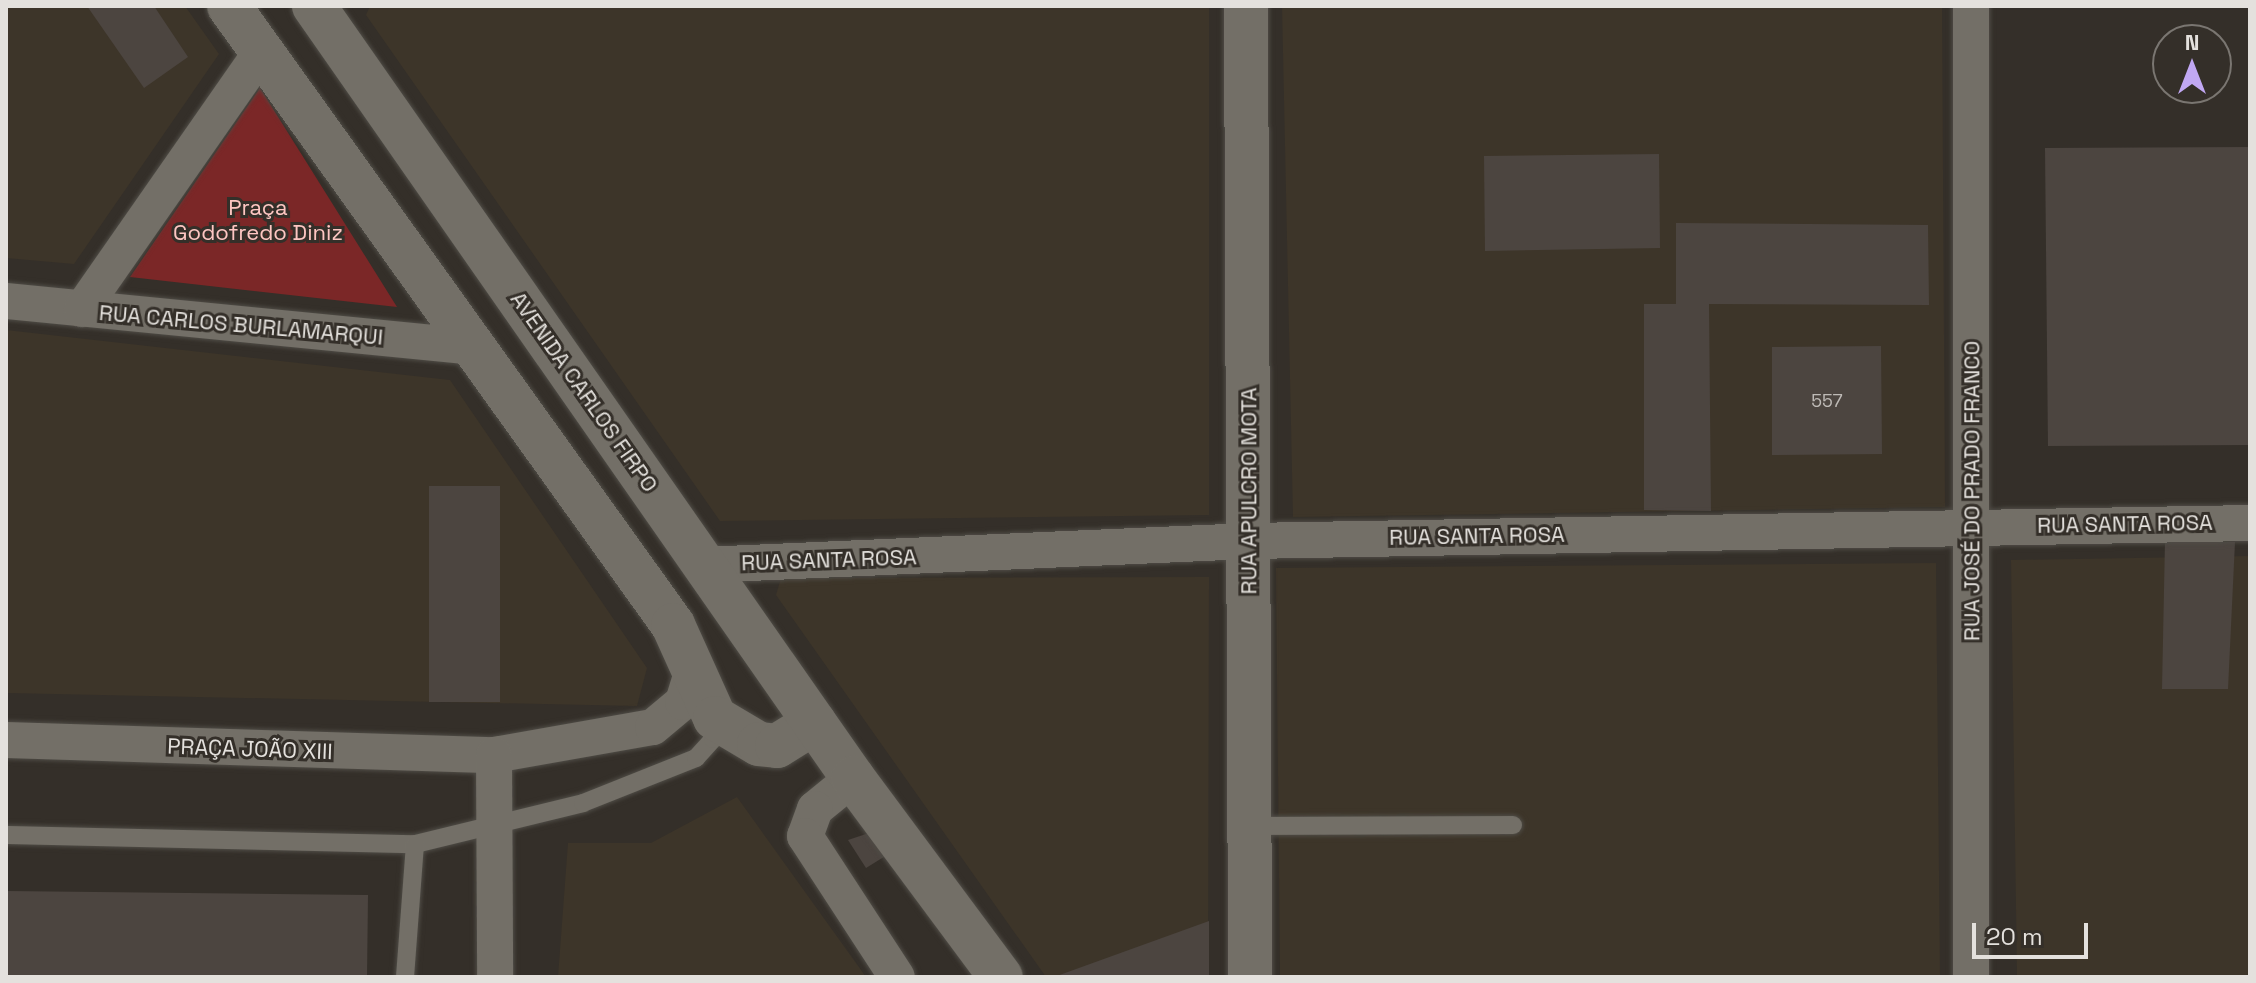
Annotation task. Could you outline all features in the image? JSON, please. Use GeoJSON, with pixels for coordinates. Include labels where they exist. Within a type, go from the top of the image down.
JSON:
{"type":"FeatureCollection","features":[{"type":"Feature","properties":{"kind":"main road"},"geometry":{"type":"LineString","coordinates":[[229,6],[673,625],[687,646],[691,676],[715,718],[759,744],[777,746],[814,723]]}},
{"type":"Feature","properties":{"kind":"main road","name":"AVENIDA CARLOS FIRPO"},"geometry":{"type":"LineString","coordinates":[[314,6],[814,723],[1001,977]]}},
{"type":"Feature","properties":{"kind":"main road","name":"RUA APULCRO MOTA"},"geometry":{"type":"LineString","coordinates":[[1246,6],[1250,977]]}},
{"type":"Feature","properties":{"kind":"street","name":"RUA JOSÉ DO PRADO FRANCO"},"geometry":{"type":"LineString","coordinates":[[1971,6],[1971,977]]}},
{"type":"Feature","properties":{"kind":"street"},"geometry":{"type":"LineString","coordinates":[[82,309],[262,51]]}},
{"type":"Feature","properties":{"kind":"street","name":"RUA CARLOS BURLAMARQUI"},"geometry":{"type":"LineString","coordinates":[[6,301],[476,347]]}},
{"type":"Feature","properties":{"kind":"street","name":"RUA SANTA ROSA"},"geometry":{"type":"LineString","coordinates":[[704,565],[1250,541],[2250,523]]}},
{"type":"Feature","properties":{"kind":"street","name":"PRAÇA JOÃO XIII"},"geometry":{"type":"LineString","coordinates":[[6,740],[494,755],[653,727],[683,702],[691,676]]}},
{"type":"Feature","properties":{"kind":"street"},"geometry":{"type":"LineString","coordinates":[[494,755],[490,823],[495,977]]}},
{"type":"Feature","properties":{"kind":"street"},"geometry":{"type":"LineString","coordinates":[[853,778],[815,809],[805,836],[897,977]]}},
{"type":"Feature","properties":{"kind":"lane"},"geometry":{"type":"LineString","coordinates":[[6,835],[415,844],[490,823],[583,803],[696,758],[713,739],[715,718]]}},
{"type":"Feature","properties":{"kind":"lane"},"geometry":{"type":"LineString","coordinates":[[1250,826],[1513,825]]}},
{"type":"Feature","properties":{"kind":"lane"},"geometry":{"type":"LineString","coordinates":[[405,977],[415,844]]}},
{"type":"Feature","properties":{"kind":"shaded area"},"geometry":{"type":"Polygon","coordinates":[[[6,6],[185,6],[219,54],[74,264],[6,258],[6,6]]]}},
{"type":"Feature","properties":{"kind":"shaded area"},"geometry":{"type":"Polygon","coordinates":[[[370,6],[1209,6],[1209,515],[720,521],[366,15],[370,6]]]}},
{"type":"Feature","properties":{"kind":"shaded area"},"geometry":{"type":"Polygon","coordinates":[[[1282,6],[1942,6],[1945,507],[1293,517],[1282,6]]]}},
{"type":"Feature","properties":{"kind":"shaded area"},"geometry":{"type":"Polygon","coordinates":[[[6,330],[450,380],[647,668],[637,706],[6,693],[6,330]]]}},
{"type":"Feature","properties":{"kind":"shaded area"},"geometry":{"type":"Polygon","coordinates":[[[2250,556],[2250,977],[2017,977],[2011,560],[2250,556]]]}},
{"type":"Feature","properties":{"kind":"shaded area"},"geometry":{"type":"Polygon","coordinates":[[[1936,563],[1940,977],[1280,977],[1276,568],[1936,563]]]}},
{"type":"Feature","properties":{"kind":"shaded area"},"geometry":{"type":"Polygon","coordinates":[[[1209,577],[1208,977],[1046,977],[776,595],[781,578],[1209,577]]]}},
{"type":"Feature","properties":{"kind":"shaded area"},"geometry":{"type":"Polygon","coordinates":[[[737,797],[866,977],[558,977],[568,843],[651,843],[737,797]]]}},
{"type":"Feature","properties":{"kind":"green space","name":"Praça Godofredo Diniz"},"geometry":{"type":"Polygon","coordinates":[[[260,88],[397,307],[130,277],[260,88]]]}},
{"type":"Feature","properties":{"kind":"building"},"geometry":{"type":"Polygon","coordinates":[[[87,6],[154,6],[188,57],[144,88],[87,6]]]}},
{"type":"Feature","properties":{"kind":"building"},"geometry":{"type":"Polygon","coordinates":[[[2250,147],[2250,445],[2048,446],[2045,148],[2250,147]]]}},
{"type":"Feature","properties":{"kind":"building"},"geometry":{"type":"Polygon","coordinates":[[[1659,154],[1660,248],[1485,251],[1484,156],[1659,154]]]}},
{"type":"Feature","properties":{"kind":"building"},"geometry":{"type":"Polygon","coordinates":[[[1676,223],[1928,225],[1929,305],[1709,304],[1711,511],[1644,510],[1644,304],[1676,304],[1676,223]]]}},
{"type":"Feature","properties":{"kind":"building"},"geometry":{"type":"Polygon","coordinates":[[[1881,346],[1882,454],[1772,455],[1772,347],[1881,346]]]}},
{"type":"Feature","properties":{"kind":"building"},"geometry":{"type":"Polygon","coordinates":[[[429,486],[500,486],[500,702],[429,702],[429,486]]]}},
{"type":"Feature","properties":{"kind":"building"},"geometry":{"type":"Polygon","coordinates":[[[2165,541],[2235,542],[2228,689],[2162,689],[2165,541]]]}},
{"type":"Feature","properties":{"kind":"building"},"geometry":{"type":"Polygon","coordinates":[[[872,832],[887,855],[866,868],[848,840],[872,832]]]}},
{"type":"Feature","properties":{"kind":"building"},"geometry":{"type":"Polygon","coordinates":[[[6,891],[368,895],[367,977],[6,977],[6,891]]]}},
{"type":"Feature","properties":{"kind":"building"},"geometry":{"type":"Polygon","coordinates":[[[1209,921],[1209,977],[1054,977],[1209,921]]]}}]}
